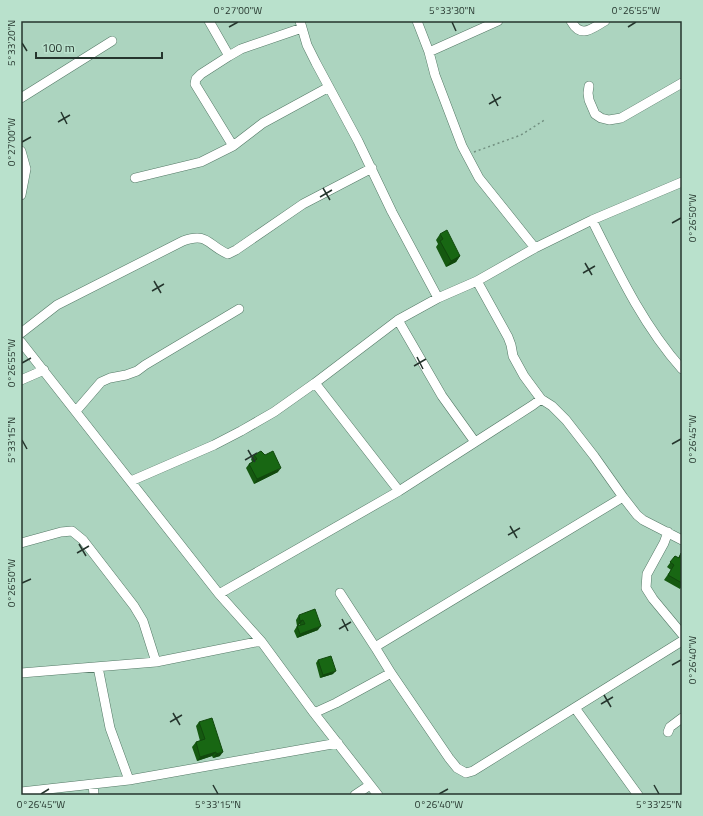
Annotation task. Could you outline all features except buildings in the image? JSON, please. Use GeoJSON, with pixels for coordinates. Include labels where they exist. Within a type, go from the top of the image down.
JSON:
{"type":"FeatureCollection","features":[{"type":"Feature","properties":{"kind":"street"},"geometry":{"type":"LineString","coordinates":[[209,21],[229,56]]}},
{"type":"Feature","properties":{"kind":"street"},"geometry":{"type":"LineString","coordinates":[[417,21],[429,52],[435,75],[450,118],[467,155],[479,178],[534,248]]}},
{"type":"Feature","properties":{"kind":"street"},"geometry":{"type":"LineString","coordinates":[[429,52],[498,21]]}},
{"type":"Feature","properties":{"kind":"street"},"geometry":{"type":"LineString","coordinates":[[571,21],[575,28],[580,31],[587,31],[606,21]]}},
{"type":"Feature","properties":{"kind":"street"},"geometry":{"type":"LineString","coordinates":[[233,146],[195,84],[196,79],[201,74],[229,56],[301,25],[307,45],[372,168],[392,212],[438,298]]}},
{"type":"Feature","properties":{"kind":"street"},"geometry":{"type":"LineString","coordinates":[[21,98],[112,41]]}},
{"type":"Feature","properties":{"kind":"street"},"geometry":{"type":"LineString","coordinates":[[589,86],[589,100],[595,114],[601,118],[609,120],[621,118],[682,83]]}},
{"type":"Feature","properties":{"kind":"street"},"geometry":{"type":"LineString","coordinates":[[135,178],[201,162],[233,146],[263,123],[330,87]]}},
{"type":"Feature","properties":{"kind":"street"},"geometry":{"type":"LineString","coordinates":[[21,151],[26,169],[21,195]]}},
{"type":"Feature","properties":{"kind":"street"},"geometry":{"type":"LineString","coordinates":[[21,333],[57,305],[188,239],[194,237],[202,238],[219,250],[228,254],[303,204],[372,168]]}},
{"type":"Feature","properties":{"kind":"street"},"geometry":{"type":"LineString","coordinates":[[131,481],[214,445],[274,412],[398,320],[438,298],[477,281],[534,248],[592,220],[682,182]]}},
{"type":"Feature","properties":{"kind":"street"},"geometry":{"type":"LineString","coordinates":[[592,220],[626,287],[648,323],[682,369]]}},
{"type":"Feature","properties":{"kind":"street"},"geometry":{"type":"LineString","coordinates":[[477,281],[508,337],[513,356],[524,376],[541,399],[552,406],[566,420],[623,497],[640,517],[651,525],[682,540]]}},
{"type":"Feature","properties":{"kind":"street"},"geometry":{"type":"LineString","coordinates":[[76,410],[101,382],[137,371],[239,309]]}},
{"type":"Feature","properties":{"kind":"street"},"geometry":{"type":"LineString","coordinates":[[398,320],[442,396],[475,442]]}},
{"type":"Feature","properties":{"kind":"street"},"geometry":{"type":"LineString","coordinates":[[21,342],[76,410],[219,594],[260,641],[378,795]]}},
{"type":"Feature","properties":{"kind":"street"},"geometry":{"type":"LineString","coordinates":[[21,380],[44,370]]}},
{"type":"Feature","properties":{"kind":"street"},"geometry":{"type":"LineString","coordinates":[[315,383],[399,491]]}},
{"type":"Feature","properties":{"kind":"street"},"geometry":{"type":"LineString","coordinates":[[219,594],[399,491],[533,406],[541,399]]}},
{"type":"Feature","properties":{"kind":"street"},"geometry":{"type":"LineString","coordinates":[[375,647],[623,497]]}},
{"type":"Feature","properties":{"kind":"street"},"geometry":{"type":"LineString","coordinates":[[21,543],[61,532],[72,531],[83,540],[134,606],[143,621],[156,662]]}},
{"type":"Feature","properties":{"kind":"street"},"geometry":{"type":"LineString","coordinates":[[668,532],[664,544],[647,574],[646,588],[653,599],[682,634]]}},
{"type":"Feature","properties":{"kind":"street"},"geometry":{"type":"LineString","coordinates":[[340,593],[391,673],[449,758],[457,768],[466,773],[473,771],[682,641]]}},
{"type":"Feature","properties":{"kind":"street"},"geometry":{"type":"LineString","coordinates":[[21,673],[156,662],[260,641]]}},
{"type":"Feature","properties":{"kind":"street"},"geometry":{"type":"LineString","coordinates":[[98,667],[110,728],[129,780]]}},
{"type":"Feature","properties":{"kind":"street"},"geometry":{"type":"LineString","coordinates":[[314,713],[336,703],[391,673]]}},
{"type":"Feature","properties":{"kind":"street"},"geometry":{"type":"LineString","coordinates":[[575,708],[638,795]]}},
{"type":"Feature","properties":{"kind":"street"},"geometry":{"type":"LineString","coordinates":[[668,732],[670,727],[682,718]]}},
{"type":"Feature","properties":{"kind":"street"},"geometry":{"type":"LineString","coordinates":[[21,792],[129,780],[338,743]]}},
{"type":"Feature","properties":{"kind":"street"},"geometry":{"type":"LineString","coordinates":[[93,784],[94,795]]}},
{"type":"Feature","properties":{"kind":"street"},"geometry":{"type":"LineString","coordinates":[[355,795],[370,785]]}},
{"type":"Feature","properties":{"kind":"path"},"geometry":{"type":"LineString","coordinates":[[467,155],[521,135],[546,119]]}}]}
